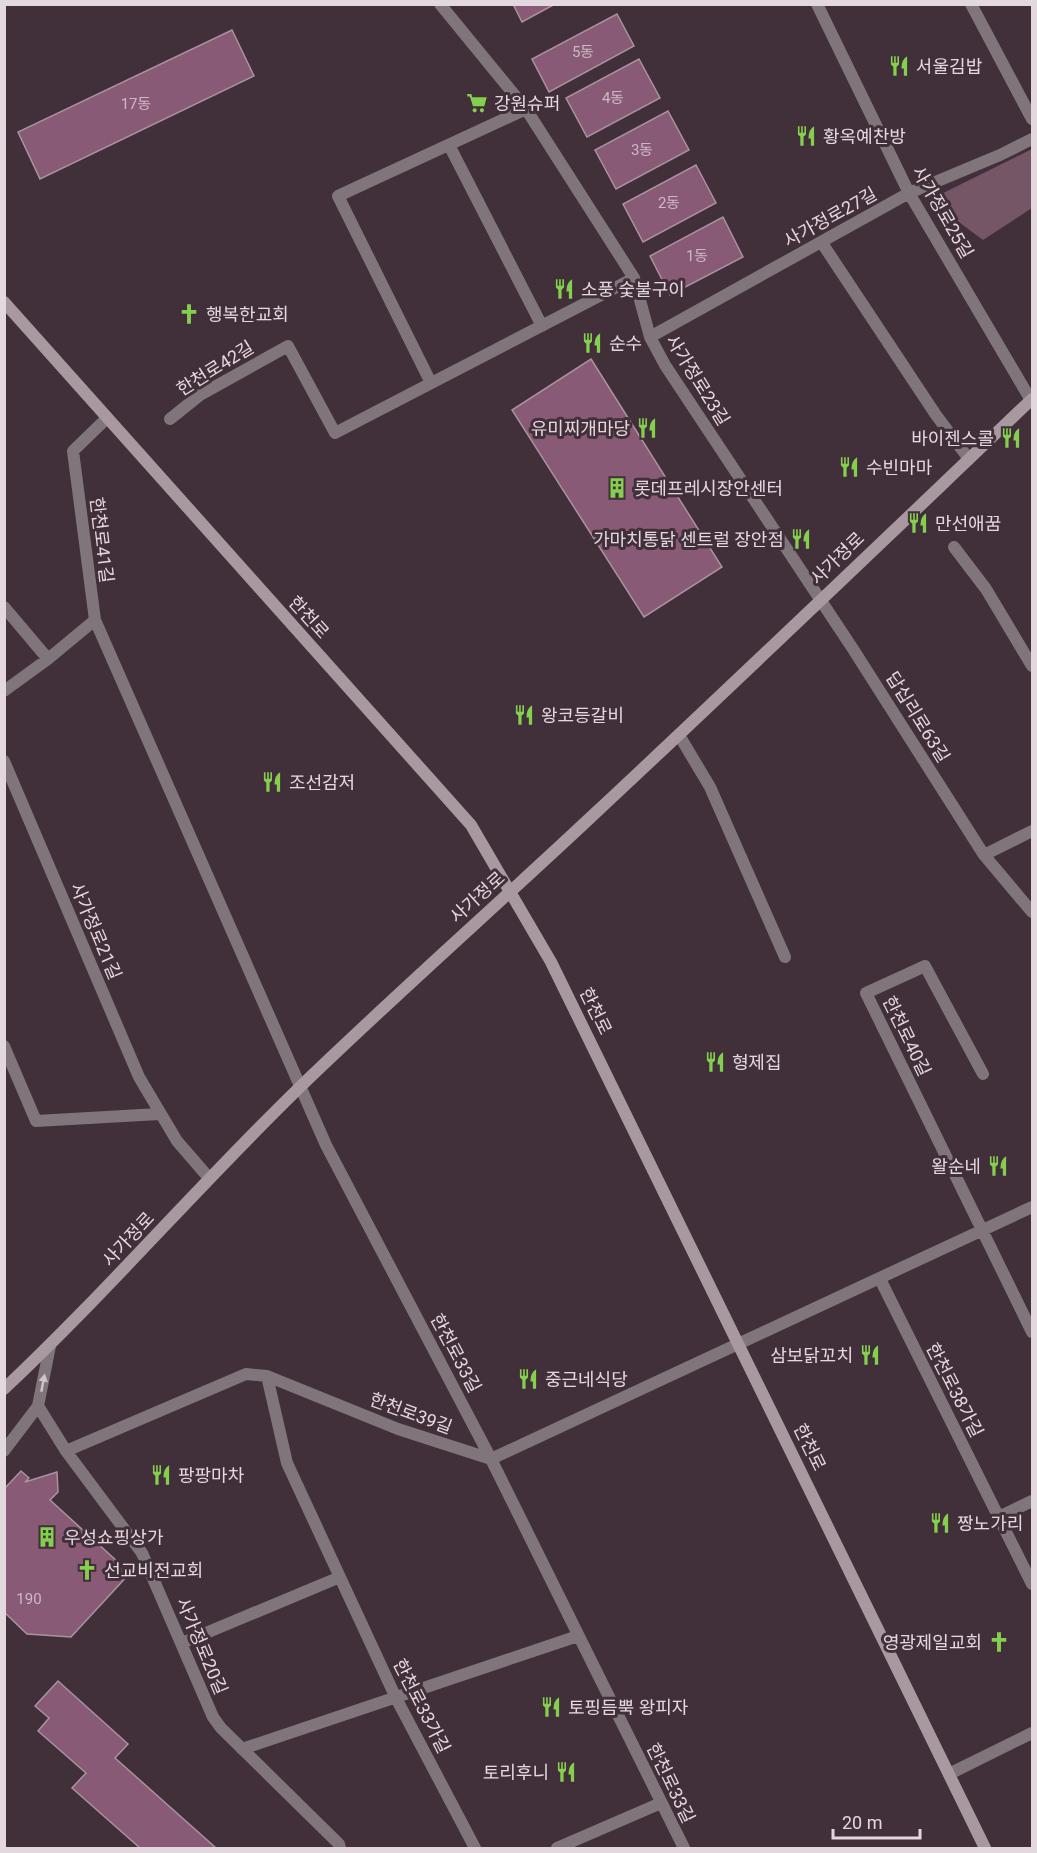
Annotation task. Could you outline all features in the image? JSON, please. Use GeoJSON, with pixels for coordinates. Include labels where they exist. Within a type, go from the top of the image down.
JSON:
{"type":"FeatureCollection","features":[{"type":"Feature","properties":{"kind":"main road","name":"한천로"},"geometry":{"type":"LineString","coordinates":[[4,302],[471,825],[551,962],[985,1848]]}},
{"type":"Feature","properties":{"kind":"main road","name":"사가정로"},"geometry":{"type":"LineString","coordinates":[[4,1389],[50,1346],[209,1178],[300,1087],[679,735],[1032,400]]}},
{"type":"Feature","properties":{"kind":"street","name":"사가정로23길"},"geometry":{"type":"LineString","coordinates":[[440,4],[526,109],[634,278],[650,337],[665,365],[820,600]]}},
{"type":"Feature","properties":{"kind":"street","name":"사가정로25길"},"geometry":{"type":"LineString","coordinates":[[817,4],[909,193],[1032,400]]}},
{"type":"Feature","properties":{"kind":"street"},"geometry":{"type":"LineString","coordinates":[[971,4],[1032,119]]}},
{"type":"Feature","properties":{"kind":"street"},"geometry":{"type":"LineString","coordinates":[[431,383],[338,196],[526,109]]}},
{"type":"Feature","properties":{"kind":"street","name":"사가정로27길"},"geometry":{"type":"LineString","coordinates":[[650,337],[909,193],[1032,139]]}},
{"type":"Feature","properties":{"kind":"street"},"geometry":{"type":"LineString","coordinates":[[448,145],[542,326]]}},
{"type":"Feature","properties":{"kind":"street"},"geometry":{"type":"LineString","coordinates":[[822,243],[936,415],[969,459]]}},
{"type":"Feature","properties":{"kind":"street","name":"한천로42길"},"geometry":{"type":"LineString","coordinates":[[170,419],[200,395],[288,346],[335,433],[634,278]]}},
{"type":"Feature","properties":{"kind":"street","name":"한천로41길"},"geometry":{"type":"LineString","coordinates":[[95,620],[73,451],[107,418]]}},
{"type":"Feature","properties":{"kind":"street"},"geometry":{"type":"LineString","coordinates":[[954,547],[986,589],[1032,666]]}},
{"type":"Feature","properties":{"kind":"street","name":"답십리로63길"},"geometry":{"type":"LineString","coordinates":[[820,600],[984,855],[1032,912]]}},
{"type":"Feature","properties":{"kind":"street"},"geometry":{"type":"LineString","coordinates":[[4,607],[48,659]]}},
{"type":"Feature","properties":{"kind":"street"},"geometry":{"type":"LineString","coordinates":[[4,691],[48,659],[95,620],[300,1087]]}},
{"type":"Feature","properties":{"kind":"street"},"geometry":{"type":"LineString","coordinates":[[679,735],[710,787],[785,957]]}},
{"type":"Feature","properties":{"kind":"street","name":"사가정로21길"},"geometry":{"type":"LineString","coordinates":[[4,760],[139,1077],[177,1141],[209,1178]]}},
{"type":"Feature","properties":{"kind":"street"},"geometry":{"type":"LineString","coordinates":[[984,855],[1032,831]]}},
{"type":"Feature","properties":{"kind":"street","name":"한천로40길"},"geometry":{"type":"LineString","coordinates":[[982,1231],[866,993],[925,966],[983,1074]]}},
{"type":"Feature","properties":{"kind":"street"},"geometry":{"type":"LineString","coordinates":[[4,1046],[36,1121],[159,1114]]}},
{"type":"Feature","properties":{"kind":"street","name":"한천로33길"},"geometry":{"type":"LineString","coordinates":[[300,1087],[326,1145],[491,1459],[684,1848]]}},
{"type":"Feature","properties":{"kind":"street"},"geometry":{"type":"LineString","coordinates":[[491,1459],[1032,1207]]}},
{"type":"Feature","properties":{"kind":"street"},"geometry":{"type":"LineString","coordinates":[[982,1231],[1032,1332]]}},
{"type":"Feature","properties":{"kind":"street","name":"한천로38가길"},"geometry":{"type":"LineString","coordinates":[[880,1279],[1032,1584]]}},
{"type":"Feature","properties":{"kind":"street"},"geometry":{"type":"LineString","coordinates":[[4,1450],[38,1406],[50,1346]]}},
{"type":"Feature","properties":{"kind":"street","name":"한천로39길"},"geometry":{"type":"LineString","coordinates":[[66,1451],[246,1374],[267,1376],[398,1429],[491,1459]]}},
{"type":"Feature","properties":{"kind":"street","name":"한천로33가길"},"geometry":{"type":"LineString","coordinates":[[267,1376],[287,1463],[396,1698],[475,1848]]}},
{"type":"Feature","properties":{"kind":"street","name":"사가정로20길"},"geometry":{"type":"LineString","coordinates":[[38,1406],[66,1451],[142,1553],[213,1717],[221,1728],[339,1844],[340,1848]]}},
{"type":"Feature","properties":{"kind":"street"},"geometry":{"type":"LineString","coordinates":[[999,1516],[1032,1501]]}},
{"type":"Feature","properties":{"kind":"street"},"geometry":{"type":"LineString","coordinates":[[182,1643],[340,1577]]}},
{"type":"Feature","properties":{"kind":"street"},"geometry":{"type":"LineString","coordinates":[[242,1749],[578,1636]]}},
{"type":"Feature","properties":{"kind":"street"},"geometry":{"type":"LineString","coordinates":[[949,1774],[1032,1733]]}},
{"type":"Feature","properties":{"kind":"street"},"geometry":{"type":"LineString","coordinates":[[557,1848],[661,1803]]}},
{"type":"Feature","properties":{"kind":"shaded area"},"geometry":{"type":"Polygon","coordinates":[[[1032,149],[1032,208],[983,240],[929,200],[1032,149]]]}},
{"type":"Feature","properties":{"kind":"building"},"geometry":{"type":"Polygon","coordinates":[[[513,4],[555,4],[522,22],[513,4]]]}},
{"type":"Feature","properties":{"kind":"building"},"geometry":{"type":"Polygon","coordinates":[[[617,14],[634,46],[549,92],[532,59],[617,14]]]}},
{"type":"Feature","properties":{"kind":"building"},"geometry":{"type":"Polygon","coordinates":[[[232,30],[254,76],[40,179],[18,132],[232,30]]]}},
{"type":"Feature","properties":{"kind":"building"},"geometry":{"type":"Polygon","coordinates":[[[639,59],[660,98],[587,137],[566,98],[639,59]]]}},
{"type":"Feature","properties":{"kind":"building"},"geometry":{"type":"Polygon","coordinates":[[[668,111],[689,150],[616,189],[595,150],[668,111]]]}},
{"type":"Feature","properties":{"kind":"building"},"geometry":{"type":"Polygon","coordinates":[[[696,165],[716,203],[643,242],[623,204],[696,165]]]}},
{"type":"Feature","properties":{"kind":"building"},"geometry":{"type":"Polygon","coordinates":[[[723,217],[743,257],[670,295],[650,256],[723,217]]]}},
{"type":"Feature","properties":{"kind":"building","name":"롯데프레시장안센터"},"geometry":{"type":"Polygon","coordinates":[[[591,359],[722,567],[644,617],[512,410],[591,359]]]}},
{"type":"Feature","properties":{"kind":"building","name":"우성쇼핑상가"},"geometry":{"type":"Polygon","coordinates":[[[21,1471],[29,1478],[25,1482],[57,1472],[58,1492],[50,1500],[130,1573],[71,1637],[27,1634],[4,1612],[4,1489],[21,1471]]]}},
{"type":"Feature","properties":{"kind":"building"},"geometry":{"type":"Polygon","coordinates":[[[58,1681],[128,1744],[115,1758],[216,1848],[140,1848],[72,1788],[86,1773],[38,1731],[49,1718],[35,1706],[58,1681]]]}},
{"type":"Feature","properties":{"kind":"place","name":"서울김밥"},"geometry":{"type":"Point","coordinates":[899,66]}},
{"type":"Feature","properties":{"kind":"place","name":"강원슈퍼"},"geometry":{"type":"Point","coordinates":[477,103]}},
{"type":"Feature","properties":{"kind":"place","name":"황옥예찬방"},"geometry":{"type":"Point","coordinates":[806,136]}},
{"type":"Feature","properties":{"kind":"place","name":"소풍 숯불구이"},"geometry":{"type":"Point","coordinates":[564,289]}},
{"type":"Feature","properties":{"kind":"place","name":"행복한교회"},"geometry":{"type":"Point","coordinates":[189,314]}},
{"type":"Feature","properties":{"kind":"place","name":"순수"},"geometry":{"type":"Point","coordinates":[592,343]}},
{"type":"Feature","properties":{"kind":"place","name":"유미찌개마당"},"geometry":{"type":"Point","coordinates":[647,428]}},
{"type":"Feature","properties":{"kind":"place","name":"바이젠스콜"},"geometry":{"type":"Point","coordinates":[1011,438]}},
{"type":"Feature","properties":{"kind":"place","name":"수빈마마"},"geometry":{"type":"Point","coordinates":[849,467]}},
{"type":"Feature","properties":{"kind":"place","name":"롯데프레시장안센터"},"geometry":{"type":"Point","coordinates":[617,488]}},
{"type":"Feature","properties":{"kind":"place","name":"만선애꿈"},"geometry":{"type":"Point","coordinates":[918,523]}},
{"type":"Feature","properties":{"kind":"place","name":"가마치통닭 센트럴 장안점"},"geometry":{"type":"Point","coordinates":[801,539]}},
{"type":"Feature","properties":{"kind":"place","name":"왕코등갈비"},"geometry":{"type":"Point","coordinates":[524,715]}},
{"type":"Feature","properties":{"kind":"place","name":"조선감저"},"geometry":{"type":"Point","coordinates":[272,782]}},
{"type":"Feature","properties":{"kind":"place","name":"형제집"},"geometry":{"type":"Point","coordinates":[715,1062]}},
{"type":"Feature","properties":{"kind":"place","name":"왈순네"},"geometry":{"type":"Point","coordinates":[998,1166]}},
{"type":"Feature","properties":{"kind":"place","name":"삼보닭꼬치"},"geometry":{"type":"Point","coordinates":[870,1355]}},
{"type":"Feature","properties":{"kind":"place","name":"중근네식당"},"geometry":{"type":"Point","coordinates":[528,1379]}},
{"type":"Feature","properties":{"kind":"place","name":"팡팡마차"},"geometry":{"type":"Point","coordinates":[161,1475]}},
{"type":"Feature","properties":{"kind":"place","name":"짱노가리"},"geometry":{"type":"Point","coordinates":[940,1523]}},
{"type":"Feature","properties":{"kind":"place","name":"우성쇼핑상가"},"geometry":{"type":"Point","coordinates":[47,1537]}},
{"type":"Feature","properties":{"kind":"place","name":"선교비전교회"},"geometry":{"type":"Point","coordinates":[87,1570]}},
{"type":"Feature","properties":{"kind":"place","name":"영광제일교회"},"geometry":{"type":"Point","coordinates":[999,1642]}},
{"type":"Feature","properties":{"kind":"place","name":"토핑듬뿍 왕피자"},"geometry":{"type":"Point","coordinates":[551,1707]}},
{"type":"Feature","properties":{"kind":"place","name":"토리후니"},"geometry":{"type":"Point","coordinates":[566,1772]}}]}
